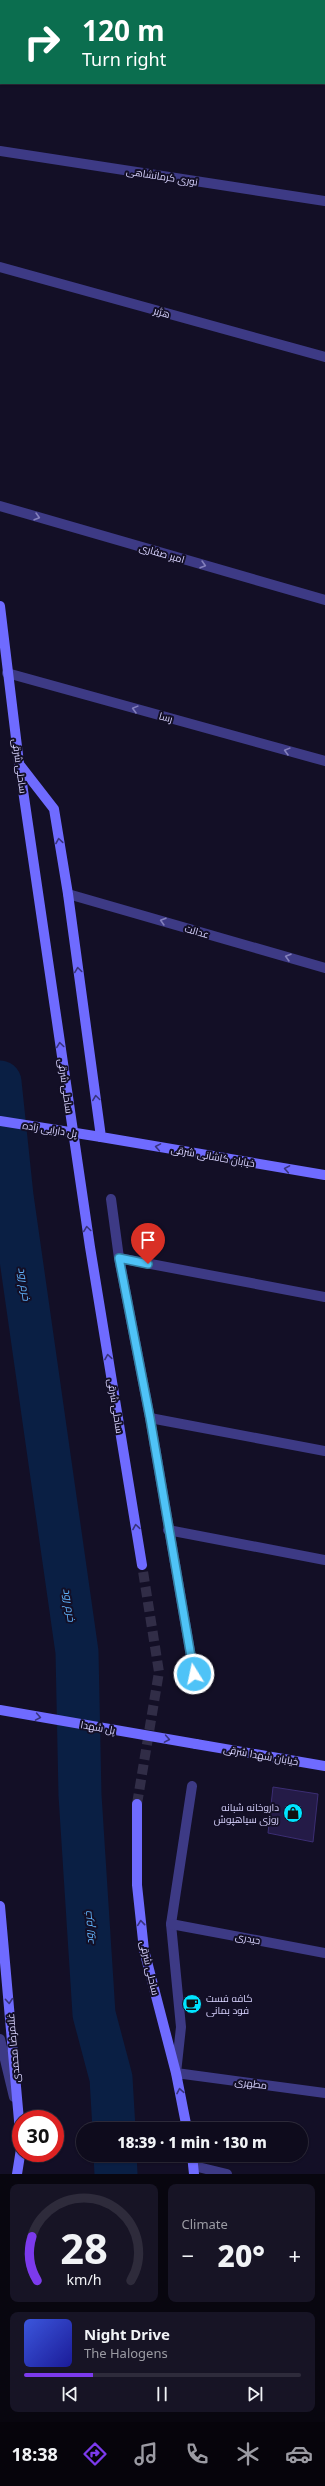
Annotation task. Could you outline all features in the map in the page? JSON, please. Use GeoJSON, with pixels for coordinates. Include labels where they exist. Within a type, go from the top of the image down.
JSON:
{"type":"FeatureCollection","features":[{"type":"Feature","properties":{"kind":"main road","name":"ساحلی شرقی"},"geometry":{"type":"LineString","coordinates":[[0,606],[19,763],[90,1247],[142,1565]]}},
{"type":"Feature","properties":{"kind":"main road"},"geometry":{"type":"LineString","coordinates":[[19,763],[54,809],[68,894],[101,1137]]}},
{"type":"Feature","properties":{"kind":"main road","name":"پل دارایی زاده"},"geometry":{"type":"LineString","coordinates":[[0,1121],[101,1137]]}},
{"type":"Feature","properties":{"kind":"main road","name":"خیابان کاشانی شرقی"},"geometry":{"type":"LineString","coordinates":[[101,1137],[325,1175]]}},
{"type":"Feature","properties":{"kind":"main road","name":"پل شهدا"},"geometry":{"type":"LineString","coordinates":[[0,1710],[196,1744]]}},
{"type":"Feature","properties":{"kind":"main road","name":"خیابان شهدا شرقی"},"geometry":{"type":"LineString","coordinates":[[196,1744],[325,1766]]}},
{"type":"Feature","properties":{"kind":"main road","name":"ساحلی شرقی"},"geometry":{"type":"LineString","coordinates":[[137,1804],[138,1885],[144,1950],[176,2073],[186,2122]]}},
{"type":"Feature","properties":{"kind":"main road","name":"غلامرضا محمدی"},"geometry":{"type":"LineString","coordinates":[[0,1906],[19,2110]]}},
{"type":"Feature","properties":{"kind":"main road"},"geometry":{"type":"LineString","coordinates":[[17,2174],[19,2162]]}},
{"type":"Feature","properties":{"kind":"street","name":"نوری کرمانشاهی"},"geometry":{"type":"LineString","coordinates":[[0,151],[325,200]]}},
{"type":"Feature","properties":{"kind":"street","name":"هژبر"},"geometry":{"type":"LineString","coordinates":[[0,267],[325,357]]}},
{"type":"Feature","properties":{"kind":"street","name":"امیر صفاری"},"geometry":{"type":"LineString","coordinates":[[0,506],[325,600]]}},
{"type":"Feature","properties":{"kind":"street","name":"رسا"},"geometry":{"type":"LineString","coordinates":[[7,673],[325,761]]}},
{"type":"Feature","properties":{"kind":"street","name":"عدالت"},"geometry":{"type":"LineString","coordinates":[[68,894],[325,968]]}},
{"type":"Feature","properties":{"kind":"street"},"geometry":{"type":"LineString","coordinates":[[110,1199],[119,1258],[150,1418],[168,1530],[194,1674]]}},
{"type":"Feature","properties":{"kind":"street"},"geometry":{"type":"LineString","coordinates":[[119,1258],[325,1297]]}},
{"type":"Feature","properties":{"kind":"street"},"geometry":{"type":"LineString","coordinates":[[150,1418],[325,1451]]}},
{"type":"Feature","properties":{"kind":"street"},"geometry":{"type":"LineString","coordinates":[[168,1530],[325,1560]]}},
{"type":"Feature","properties":{"kind":"street"},"geometry":{"type":"LineString","coordinates":[[176,2073],[181,2027],[171,1924],[192,1786]]}},
{"type":"Feature","properties":{"kind":"street","name":"حیدری"},"geometry":{"type":"LineString","coordinates":[[171,1924],[325,1953]]}},
{"type":"Feature","properties":{"kind":"street"},"geometry":{"type":"LineString","coordinates":[[0,2038],[17,2110]]}},
{"type":"Feature","properties":{"kind":"street","name":"مطهری"},"geometry":{"type":"LineString","coordinates":[[176,2073],[325,2093]]}},
{"type":"Feature","properties":{"kind":"street"},"geometry":{"type":"LineString","coordinates":[[194,2170],[227,2174]]}},
{"type":"Feature","properties":{"kind":"building","name":"داروخانه شبانه روزی سیاهپوش"},"geometry":{"type":"Polygon","coordinates":[[[273,1787],[318,1794],[313,1842],[268,1833],[273,1787]]]}},
{"type":"Feature","properties":{"kind":"waterway","name":"خرم رود"},"geometry":{"type":"LineString","coordinates":[[0,1082],[12,1196],[77,1652],[80,1795],[94,2014],[111,2078],[114,2122]]}},
{"type":"Feature","properties":{"kind":"waterway","name":"خرم رود"},"geometry":{"type":"LineString","coordinates":[[115,2162],[116,2174]]}},
{"type":"Feature","properties":{"kind":"tunnel"},"geometry":{"type":"LineString","coordinates":[[137,1804],[159,1672],[142,1565]]}},
{"type":"Feature","properties":{"kind":"place","name":"داروخانه شبانه روزی سیاهپوش"},"geometry":{"type":"Point","coordinates":[293,1813]}},
{"type":"Feature","properties":{"kind":"place","name":"کافه فست فود بمانی"},"geometry":{"type":"Point","coordinates":[192,2004]}},
{"type":"Feature","properties":{"kind":"route"},"geometry":{"type":"LineString","coordinates":[[148,1264],[119,1258],[150,1418],[168,1530],[194,1674]]}}]}
